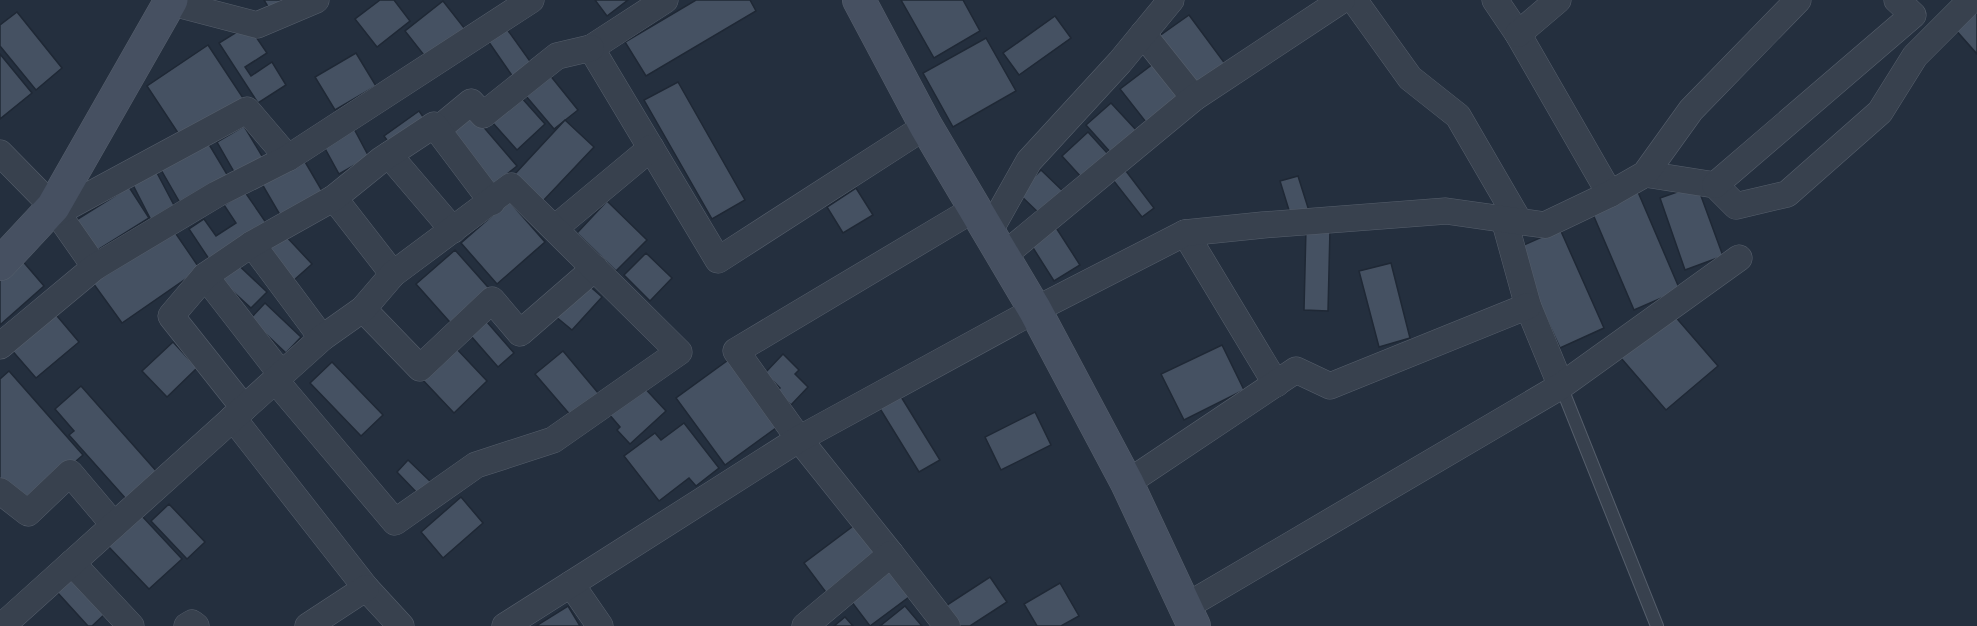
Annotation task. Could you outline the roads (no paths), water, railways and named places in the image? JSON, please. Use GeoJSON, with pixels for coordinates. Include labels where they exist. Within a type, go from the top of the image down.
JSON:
{"type":"FeatureCollection","features":[{"type":"Feature","properties":{"kind":"main road"},"geometry":{"type":"LineString","coordinates":[[859,0],[926,126],[1035,310],[1127,483],[1189,616]]}},
{"type":"Feature","properties":{"kind":"main road"},"geometry":{"type":"LineString","coordinates":[[0,264],[56,209],[170,1]]}},
{"type":"Feature","properties":{"kind":"street"},"geometry":{"type":"LineString","coordinates":[[170,1],[257,25],[316,0]]}},
{"type":"Feature","properties":{"kind":"street"},"geometry":{"type":"LineString","coordinates":[[0,346],[95,267],[217,194],[288,158],[531,0]]}},
{"type":"Feature","properties":{"kind":"street"},"geometry":{"type":"LineString","coordinates":[[437,130],[471,102],[483,115],[557,56],[591,48],[665,0]]}},
{"type":"Feature","properties":{"kind":"street"},"geometry":{"type":"LineString","coordinates":[[988,232],[1029,161],[1120,62],[1171,0]]}},
{"type":"Feature","properties":{"kind":"street"},"geometry":{"type":"LineString","coordinates":[[946,626],[799,439],[736,351],[988,232],[1342,0]]}},
{"type":"Feature","properties":{"kind":"street"},"geometry":{"type":"LineString","coordinates":[[1354,0],[1410,78],[1458,116],[1511,220],[1528,306],[1561,386]]}},
{"type":"Feature","properties":{"kind":"street"},"geometry":{"type":"LineString","coordinates":[[1495,0],[1518,34],[1610,194]]}},
{"type":"Feature","properties":{"kind":"street"},"geometry":{"type":"LineString","coordinates":[[1518,34],[1558,0]]}},
{"type":"Feature","properties":{"kind":"street"},"geometry":{"type":"LineString","coordinates":[[504,626],[799,439],[1035,310],[1185,234],[1263,225],[1446,211],[1545,225],[1610,194],[1645,174],[1691,110],[1798,0]]}},
{"type":"Feature","properties":{"kind":"street"},"geometry":{"type":"LineString","coordinates":[[1715,185],[1913,15],[1897,0]]}},
{"type":"Feature","properties":{"kind":"street"},"geometry":{"type":"LineString","coordinates":[[1645,174],[1715,185],[1736,206],[1787,194],[1880,112],[1915,56],[1971,0]]}},
{"type":"Feature","properties":{"kind":"street"},"geometry":{"type":"LineString","coordinates":[[1143,34],[1194,98]]}},
{"type":"Feature","properties":{"kind":"street"},"geometry":{"type":"LineString","coordinates":[[591,48],[718,260],[926,126]]}},
{"type":"Feature","properties":{"kind":"street"},"geometry":{"type":"LineString","coordinates":[[56,209],[247,110],[288,158]]}},
{"type":"Feature","properties":{"kind":"street"},"geometry":{"type":"LineString","coordinates":[[401,626],[366,588],[238,413],[171,316],[205,276],[252,244],[334,198],[389,155],[434,125],[492,202]]}},
{"type":"Feature","properties":{"kind":"street"},"geometry":{"type":"LineString","coordinates":[[555,228],[651,148]]}},
{"type":"Feature","properties":{"kind":"street"},"geometry":{"type":"LineString","coordinates":[[0,153],[56,209],[95,267]]}},
{"type":"Feature","properties":{"kind":"street"},"geometry":{"type":"LineString","coordinates":[[389,155],[453,230]]}},
{"type":"Feature","properties":{"kind":"street"},"geometry":{"type":"LineString","coordinates":[[2,626],[72,562],[114,525],[278,377],[322,338],[363,309],[393,274],[511,186],[679,351],[554,440],[476,465],[395,522],[278,377],[205,276]]}},
{"type":"Feature","properties":{"kind":"street"},"geometry":{"type":"LineString","coordinates":[[334,198],[393,274]]}},
{"type":"Feature","properties":{"kind":"street"},"geometry":{"type":"LineString","coordinates":[[1185,234],[1276,384]]}},
{"type":"Feature","properties":{"kind":"street"},"geometry":{"type":"LineString","coordinates":[[252,244],[322,338]]}},
{"type":"Feature","properties":{"kind":"street"},"geometry":{"type":"LineString","coordinates":[[1189,616],[1561,386],[1739,258]]}},
{"type":"Feature","properties":{"kind":"street"},"geometry":{"type":"LineString","coordinates":[[363,309],[420,368],[492,300],[520,333],[595,268]]}},
{"type":"Feature","properties":{"kind":"street"},"geometry":{"type":"LineString","coordinates":[[1127,483],[1296,370],[1330,386],[1528,306]]}},
{"type":"Feature","properties":{"kind":"street"},"geometry":{"type":"LineString","coordinates":[[0,491],[28,513],[70,473],[114,525]]}},
{"type":"Feature","properties":{"kind":"street"},"geometry":{"type":"LineString","coordinates":[[805,626],[891,554]]}},
{"type":"Feature","properties":{"kind":"street"},"geometry":{"type":"LineString","coordinates":[[72,562],[130,626]]}},
{"type":"Feature","properties":{"kind":"street"},"geometry":{"type":"LineString","coordinates":[[571,584],[600,626]]}},
{"type":"Feature","properties":{"kind":"street"},"geometry":{"type":"LineString","coordinates":[[308,626],[366,588]]}},
{"type":"Feature","properties":{"kind":"street"},"geometry":{"type":"LineString","coordinates":[[187,626],[192,623],[196,626]]}},
{"type":"Feature","properties":{"kind":"lane"},"geometry":{"type":"LineString","coordinates":[[1561,386],[1656,626]]}}]}
